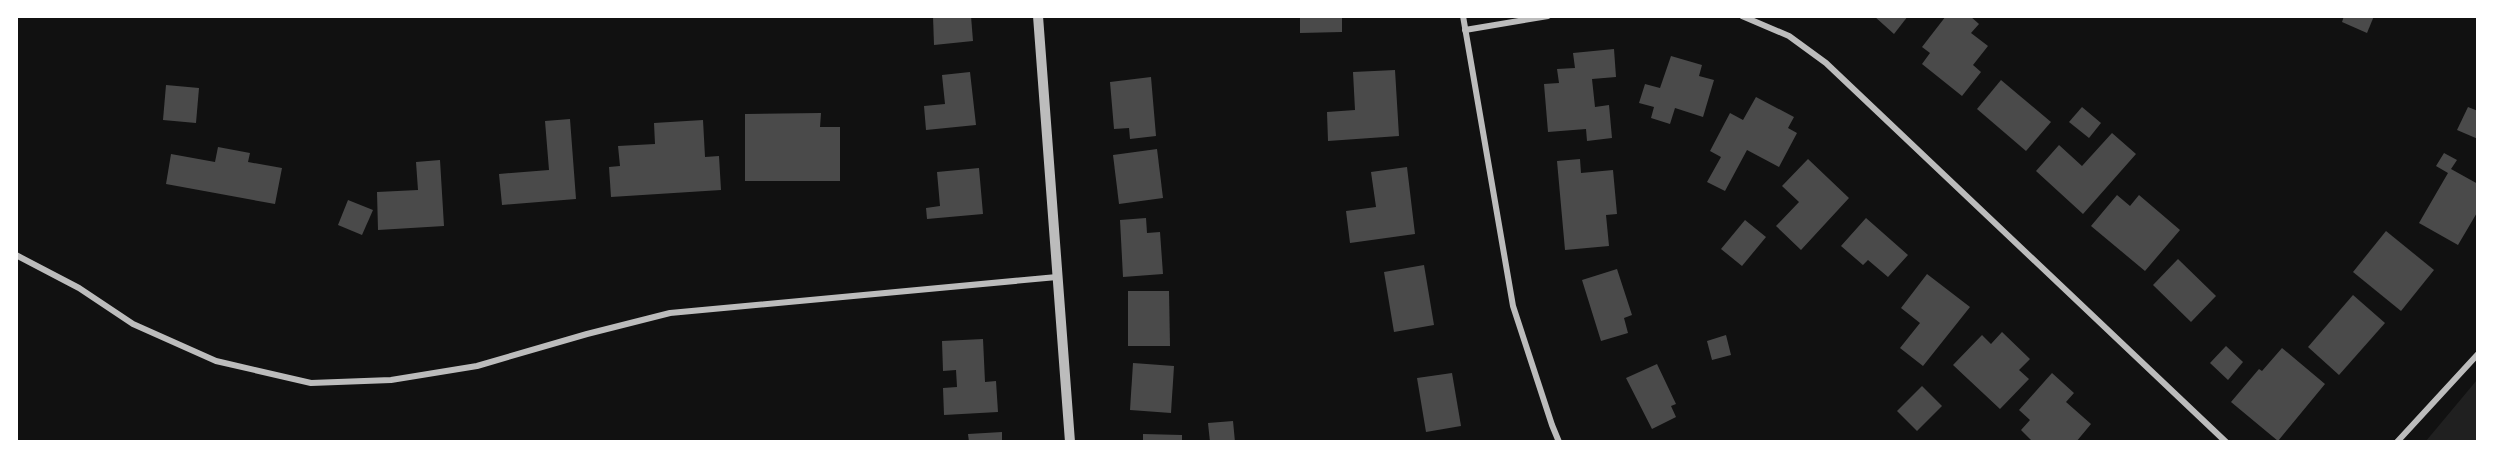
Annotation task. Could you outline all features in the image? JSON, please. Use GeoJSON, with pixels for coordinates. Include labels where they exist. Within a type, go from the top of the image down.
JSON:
{"type":"FeatureCollection","features":[{"type":"Feature","properties":{"kind":"street"},"geometry":{"type":"LineString","coordinates":[[1038,16],[1070,441]]}},
{"type":"Feature","properties":{"kind":"street"},"geometry":{"type":"LineString","coordinates":[[1463,16],[1513,306],[1559,441]]}},
{"type":"Feature","properties":{"kind":"street"},"geometry":{"type":"LineString","coordinates":[[1465,30],[1548,16]]}},
{"type":"Feature","properties":{"kind":"street"},"geometry":{"type":"LineString","coordinates":[[1742,16],[1789,36],[1826,63],[2226,441]]}},
{"type":"Feature","properties":{"kind":"street"},"geometry":{"type":"LineString","coordinates":[[16,255],[79,288],[133,324],[216,361],[311,383],[391,381],[477,366],[670,313],[1057,277]]}},
{"type":"Feature","properties":{"kind":"street"},"geometry":{"type":"LineString","coordinates":[[2397,441],[2478,354]]}},
{"type":"Feature","properties":{"kind":"shaded area"},"geometry":{"type":"Polygon","coordinates":[[[2477,380],[2477,441],[2426,441],[2477,380]]]}},
{"type":"Feature","properties":{"kind":"building"},"geometry":{"type":"Polygon","coordinates":[[[933,16],[971,16],[973,41],[934,45],[933,16]]]}},
{"type":"Feature","properties":{"kind":"building"},"geometry":{"type":"Polygon","coordinates":[[[1300,16],[1342,16],[1342,32],[1300,33],[1300,16]]]}},
{"type":"Feature","properties":{"kind":"building"},"geometry":{"type":"Polygon","coordinates":[[[1874,16],[1908,16],[1894,34],[1874,16]]]}},
{"type":"Feature","properties":{"kind":"building"},"geometry":{"type":"Polygon","coordinates":[[[1946,16],[1970,16],[1979,24],[1971,33],[1988,46],[1973,65],[1981,72],[1962,96],[1922,64],[1930,53],[1922,47],[1946,16]]]}},
{"type":"Feature","properties":{"kind":"building"},"geometry":{"type":"Polygon","coordinates":[[[2344,16],[2374,16],[2367,33],[2342,22],[2344,16]]]}},
{"type":"Feature","properties":{"kind":"building"},"geometry":{"type":"Polygon","coordinates":[[[1614,49],[1616,77],[1592,79],[1595,107],[1609,105],[1612,138],[1587,141],[1586,129],[1548,132],[1544,84],[1559,83],[1557,69],[1575,68],[1573,53],[1614,49]]]}},
{"type":"Feature","properties":{"kind":"building"},"geometry":{"type":"Polygon","coordinates":[[[1671,56],[1702,65],[1699,76],[1714,80],[1703,117],[1675,108],[1670,124],[1651,118],[1654,107],[1639,103],[1645,84],[1660,88],[1671,56]]]}},
{"type":"Feature","properties":{"kind":"building"},"geometry":{"type":"Polygon","coordinates":[[[1395,70],[1399,136],[1328,141],[1327,112],[1355,110],[1353,72],[1395,70]]]}},
{"type":"Feature","properties":{"kind":"building"},"geometry":{"type":"Polygon","coordinates":[[[970,72],[976,125],[926,130],[924,106],[945,104],[942,75],[970,72]]]}},
{"type":"Feature","properties":{"kind":"building"},"geometry":{"type":"Polygon","coordinates":[[[1151,77],[1156,136],[1130,139],[1129,128],[1114,129],[1110,82],[1151,77]]]}},
{"type":"Feature","properties":{"kind":"building"},"geometry":{"type":"Polygon","coordinates":[[[2001,80],[2051,122],[2026,151],[1977,109],[2001,80]]]}},
{"type":"Feature","properties":{"kind":"building"},"geometry":{"type":"Polygon","coordinates":[[[166,85],[199,88],[196,123],[163,120],[166,85]]]}},
{"type":"Feature","properties":{"kind":"building"},"geometry":{"type":"Polygon","coordinates":[[[1756,97],[1794,117],[1788,128],[1797,133],[1779,167],[1747,150],[1725,191],[1707,182],[1721,157],[1710,151],[1730,113],[1743,120],[1756,97]]]}},
{"type":"Feature","properties":{"kind":"building"},"geometry":{"type":"Polygon","coordinates":[[[2082,107],[2101,123],[2089,138],[2069,122],[2082,107]]]}},
{"type":"Feature","properties":{"kind":"building"},"geometry":{"type":"Polygon","coordinates":[[[2468,107],[2478,111],[2478,139],[2457,130],[2468,107]]]}},
{"type":"Feature","properties":{"kind":"building"},"geometry":{"type":"Polygon","coordinates":[[[821,113],[820,127],[840,127],[840,181],[745,181],[745,114],[821,113]]]}},
{"type":"Feature","properties":{"kind":"building"},"geometry":{"type":"Polygon","coordinates":[[[570,119],[576,199],[502,205],[499,174],[549,170],[545,121],[570,119]]]}},
{"type":"Feature","properties":{"kind":"building"},"geometry":{"type":"Polygon","coordinates":[[[703,120],[705,157],[719,156],[721,190],[611,197],[609,167],[620,166],[618,146],[655,144],[654,123],[703,120]]]}},
{"type":"Feature","properties":{"kind":"building"},"geometry":{"type":"Polygon","coordinates":[[[2112,133],[2136,154],[2083,214],[2036,171],[2059,145],[2082,166],[2112,133]]]}},
{"type":"Feature","properties":{"kind":"building"},"geometry":{"type":"Polygon","coordinates":[[[218,147],[250,153],[248,162],[282,168],[275,204],[166,184],[171,154],[215,162],[218,147]]]}},
{"type":"Feature","properties":{"kind":"building"},"geometry":{"type":"Polygon","coordinates":[[[1157,149],[1163,198],[1119,204],[1113,155],[1157,149]]]}},
{"type":"Feature","properties":{"kind":"building"},"geometry":{"type":"Polygon","coordinates":[[[2444,153],[2457,160],[2451,169],[2478,184],[2478,211],[2458,245],[2419,223],[2448,173],[2436,166],[2444,153]]]}},
{"type":"Feature","properties":{"kind":"building"},"geometry":{"type":"Polygon","coordinates":[[[1580,159],[1581,173],[1613,170],[1617,214],[1606,215],[1609,246],[1565,250],[1557,161],[1580,159]]]}},
{"type":"Feature","properties":{"kind":"building"},"geometry":{"type":"Polygon","coordinates":[[[1808,159],[1849,198],[1801,250],[1776,226],[1799,202],[1782,186],[1808,159]]]}},
{"type":"Feature","properties":{"kind":"building"},"geometry":{"type":"Polygon","coordinates":[[[440,160],[444,226],[378,230],[377,192],[418,190],[416,162],[440,160]]]}},
{"type":"Feature","properties":{"kind":"building"},"geometry":{"type":"Polygon","coordinates":[[[1407,167],[1415,234],[1350,243],[1346,211],[1376,207],[1371,172],[1407,167]]]}},
{"type":"Feature","properties":{"kind":"building"},"geometry":{"type":"Polygon","coordinates":[[[979,168],[983,214],[927,219],[926,208],[940,206],[937,172],[979,168]]]}},
{"type":"Feature","properties":{"kind":"building"},"geometry":{"type":"Polygon","coordinates":[[[2117,195],[2130,206],[2139,195],[2180,230],[2145,271],[2091,226],[2117,195]]]}},
{"type":"Feature","properties":{"kind":"building"},"geometry":{"type":"Polygon","coordinates":[[[348,200],[373,210],[362,235],[338,225],[348,200]]]}},
{"type":"Feature","properties":{"kind":"building"},"geometry":{"type":"Polygon","coordinates":[[[1146,218],[1147,233],[1160,232],[1163,274],[1123,277],[1120,220],[1146,218]]]}},
{"type":"Feature","properties":{"kind":"building"},"geometry":{"type":"Polygon","coordinates":[[[1866,218],[1908,255],[1888,277],[1868,260],[1863,265],[1841,246],[1866,218]]]}},
{"type":"Feature","properties":{"kind":"building"},"geometry":{"type":"Polygon","coordinates":[[[1745,220],[1766,237],[1742,266],[1721,249],[1745,220]]]}},
{"type":"Feature","properties":{"kind":"building"},"geometry":{"type":"Polygon","coordinates":[[[2386,231],[2434,270],[2401,311],[2353,272],[2386,231]]]}},
{"type":"Feature","properties":{"kind":"building"},"geometry":{"type":"Polygon","coordinates":[[[2178,259],[2216,296],[2191,322],[2153,285],[2178,259]]]}},
{"type":"Feature","properties":{"kind":"building"},"geometry":{"type":"Polygon","coordinates":[[[1424,265],[1434,325],[1394,332],[1384,272],[1424,265]]]}},
{"type":"Feature","properties":{"kind":"building"},"geometry":{"type":"Polygon","coordinates":[[[1617,269],[1632,315],[1624,318],[1628,333],[1601,341],[1582,280],[1617,269]]]}},
{"type":"Feature","properties":{"kind":"building"},"geometry":{"type":"Polygon","coordinates":[[[1927,274],[1970,307],[1923,366],[1900,348],[1920,323],[1901,308],[1927,274]]]}},
{"type":"Feature","properties":{"kind":"building"},"geometry":{"type":"Polygon","coordinates":[[[1128,291],[1169,291],[1170,346],[1128,346],[1128,291]]]}},
{"type":"Feature","properties":{"kind":"building"},"geometry":{"type":"Polygon","coordinates":[[[2353,295],[2385,323],[2339,375],[2308,347],[2353,295]]]}},
{"type":"Feature","properties":{"kind":"building"},"geometry":{"type":"Polygon","coordinates":[[[2002,332],[2030,359],[2019,370],[2029,379],[2000,409],[1953,365],[1982,335],[1991,344],[2002,332]]]}},
{"type":"Feature","properties":{"kind":"building"},"geometry":{"type":"Polygon","coordinates":[[[1726,335],[1731,355],[1712,360],[1707,341],[1726,335]]]}},
{"type":"Feature","properties":{"kind":"building"},"geometry":{"type":"Polygon","coordinates":[[[983,339],[985,382],[996,381],[998,412],[944,415],[943,388],[957,387],[956,370],[943,371],[942,341],[983,339]]]}},
{"type":"Feature","properties":{"kind":"building"},"geometry":{"type":"Polygon","coordinates":[[[2226,346],[2243,362],[2228,380],[2210,363],[2226,346]]]}},
{"type":"Feature","properties":{"kind":"building"},"geometry":{"type":"Polygon","coordinates":[[[2282,348],[2325,384],[2278,441],[2231,402],[2259,369],[2262,371],[2282,348]]]}},
{"type":"Feature","properties":{"kind":"building"},"geometry":{"type":"Polygon","coordinates":[[[1133,363],[1174,366],[1171,413],[1130,410],[1133,363]]]}},
{"type":"Feature","properties":{"kind":"building"},"geometry":{"type":"Polygon","coordinates":[[[1657,364],[1676,404],[1671,406],[1676,417],[1652,429],[1626,378],[1657,364]]]}},
{"type":"Feature","properties":{"kind":"building"},"geometry":{"type":"Polygon","coordinates":[[[1452,373],[1461,426],[1426,432],[1417,378],[1452,373]]]}},
{"type":"Feature","properties":{"kind":"building"},"geometry":{"type":"Polygon","coordinates":[[[2052,373],[2074,393],[2066,402],[2091,424],[2076,442],[2033,442],[2021,430],[2030,420],[2019,410],[2052,373]]]}},
{"type":"Feature","properties":{"kind":"building"},"geometry":{"type":"Polygon","coordinates":[[[1922,386],[1942,406],[1917,431],[1897,411],[1922,386]]]}},
{"type":"Feature","properties":{"kind":"building"},"geometry":{"type":"Polygon","coordinates":[[[1233,421],[1235,442],[1210,442],[1208,423],[1233,421]]]}},
{"type":"Feature","properties":{"kind":"building"},"geometry":{"type":"Polygon","coordinates":[[[1002,432],[1002,442],[969,442],[968,434],[1002,432]]]}},
{"type":"Feature","properties":{"kind":"building"},"geometry":{"type":"Polygon","coordinates":[[[1143,434],[1182,435],[1182,442],[1143,442],[1143,434]]]}}]}
